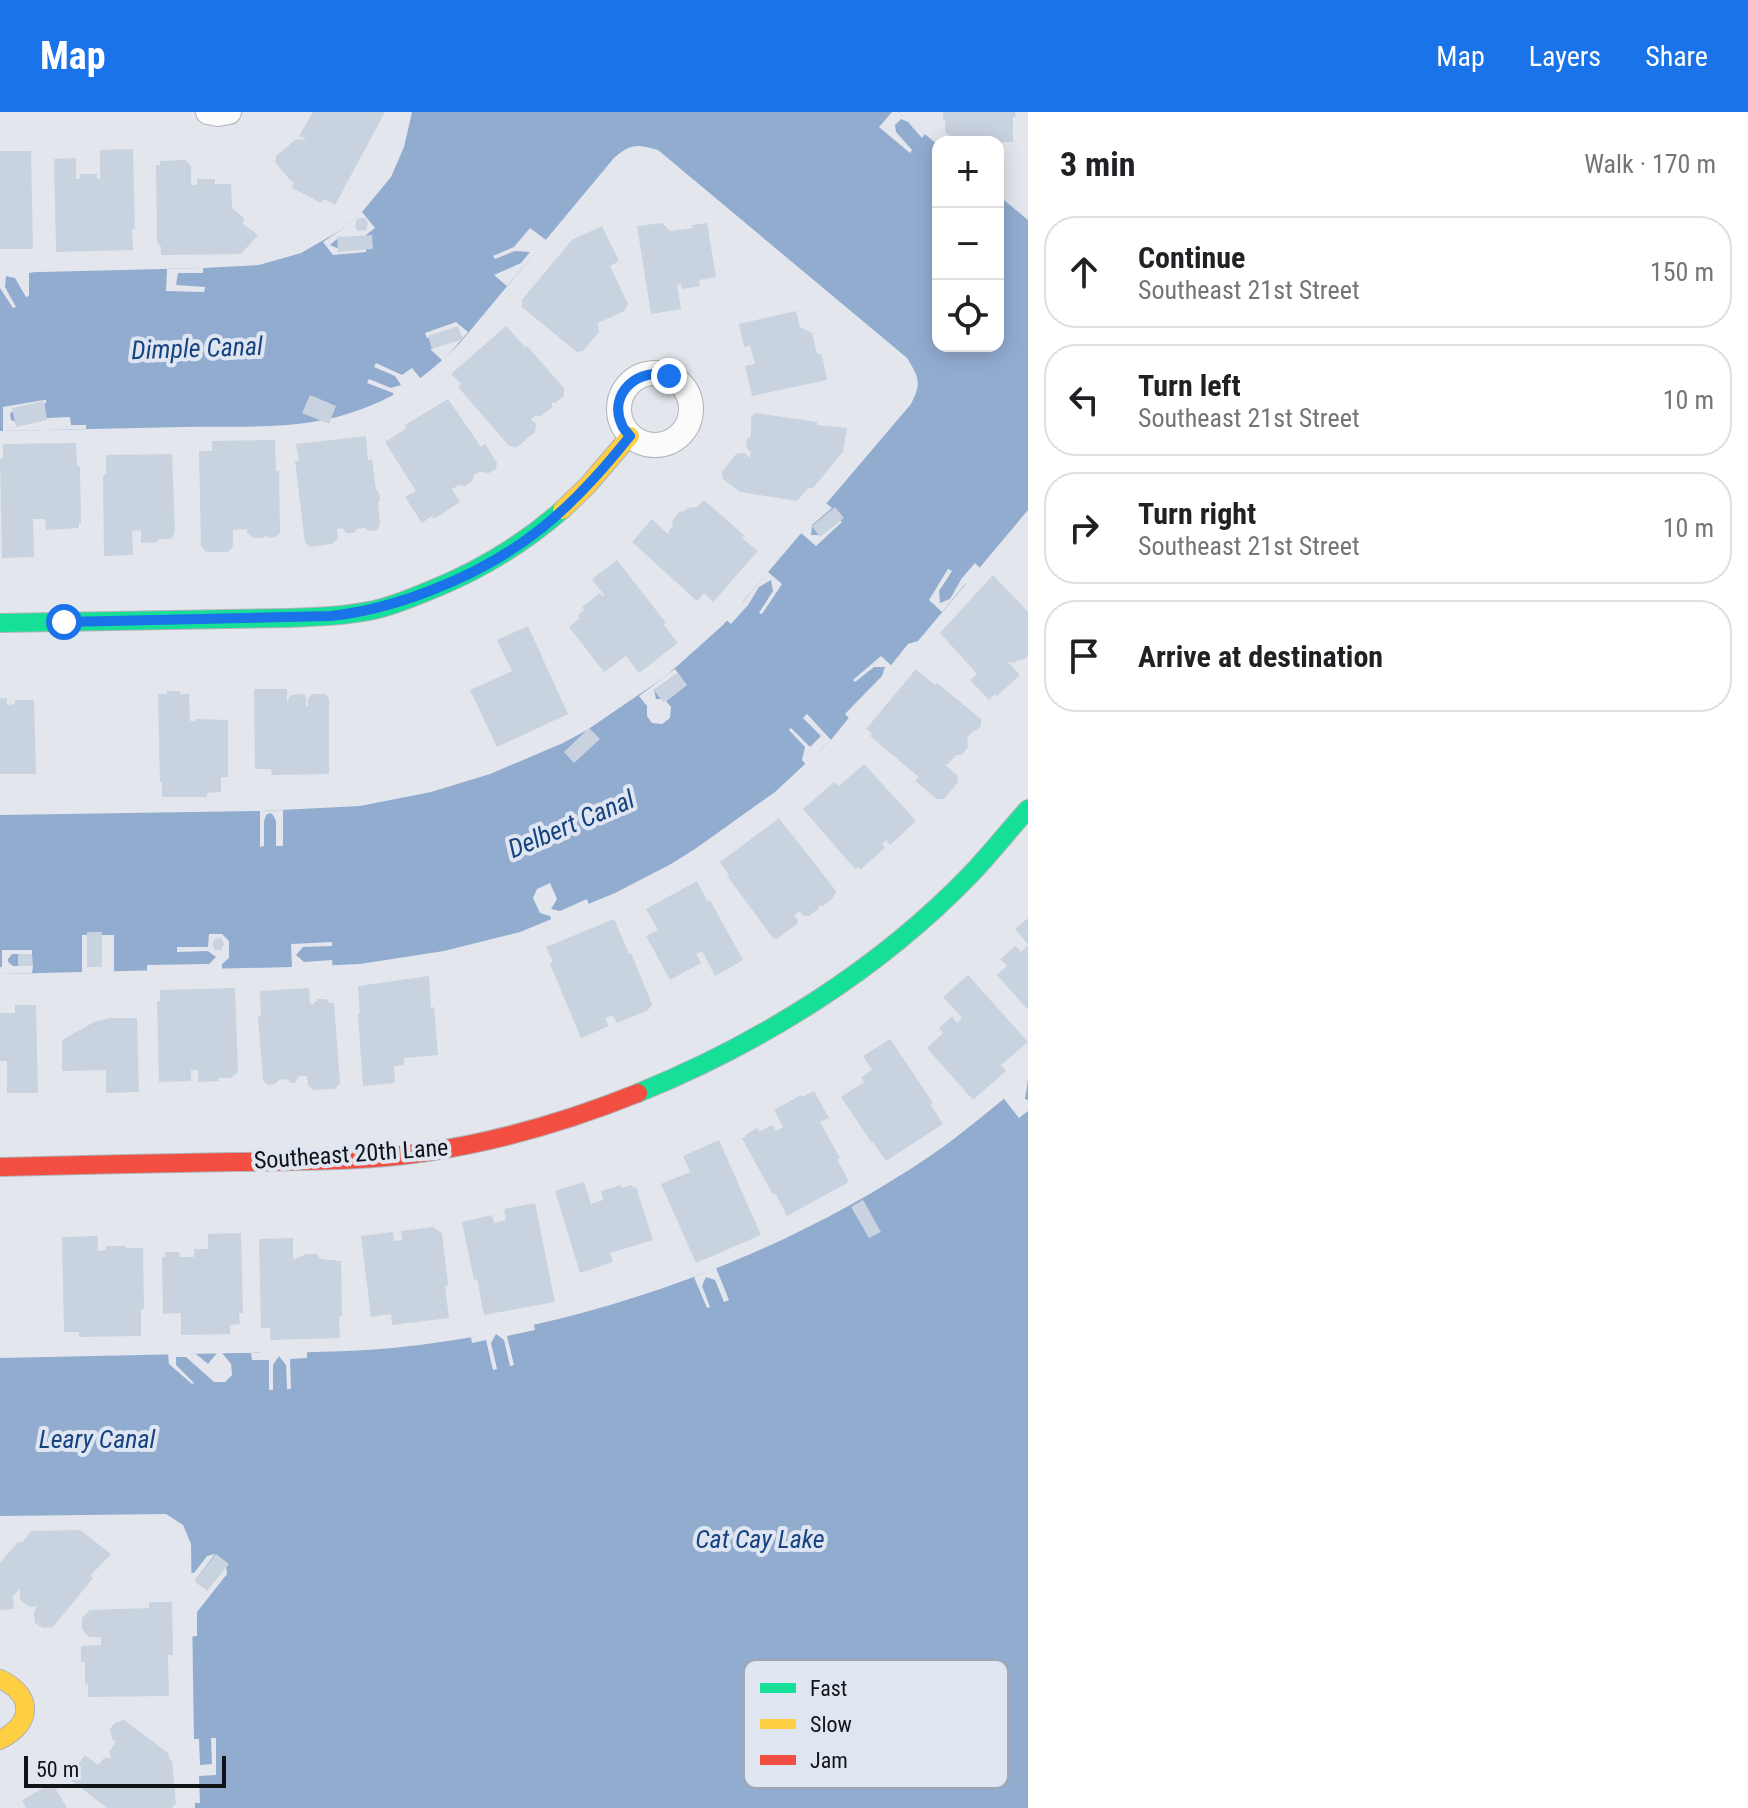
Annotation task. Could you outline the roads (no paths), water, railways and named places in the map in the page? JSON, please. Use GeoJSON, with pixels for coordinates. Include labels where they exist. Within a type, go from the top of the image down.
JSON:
{"type":"FeatureCollection","features":[{"type":"Feature","properties":{"kind":"street"},"geometry":{"type":"LineString","coordinates":[[208,112],[229,112]]}},
{"type":"Feature","properties":{"kind":"street"},"geometry":{"type":"LineString","coordinates":[[0,623],[312,618],[393,605],[478,571],[539,532],[605,468],[630,436]]}},
{"type":"Feature","properties":{"kind":"street","name":"Southeast 20th Lane"},"geometry":{"type":"LineString","coordinates":[[0,1167],[329,1160],[403,1155],[489,1140],[600,1108],[661,1084],[756,1037],[860,969],[946,897],[989,855],[1028,809]]}},
{"type":"Feature","properties":{"kind":"street"},"geometry":{"type":"LineString","coordinates":[[0,1679],[17,1688],[26,1712],[17,1732],[0,1740]]}},
{"type":"Feature","properties":{"kind":"water"},"geometry":{"type":"Polygon","coordinates":[[[412,112],[898,112],[932,140],[932,352],[1004,352],[1004,200],[1028,220],[1028,510],[918,641],[908,644],[831,740],[775,792],[695,849],[615,893],[520,932],[444,951],[360,964],[0,974],[0,815],[260,811],[360,806],[431,792],[490,774],[563,743],[666,676],[723,625],[911,404],[918,380],[907,358],[658,150],[639,146],[630,147],[614,158],[459,344],[422,377],[381,401],[336,417],[287,425],[0,431],[0,273],[259,265],[301,253],[341,230],[362,212],[391,177],[404,147],[412,112]]]}},
{"type":"Feature","properties":{"kind":"water","name":"Cat Cay Lake"},"geometry":{"type":"Polygon","coordinates":[[[1028,1080],[1028,1808],[195,1808],[191,1544],[183,1525],[166,1514],[0,1516],[0,1358],[334,1352],[463,1339],[534,1325],[674,1284],[743,1257],[809,1227],[872,1192],[957,1136],[1028,1080]]]}},
{"type":"Feature","properties":{"kind":"water label","name":"Dimple Canal"},"geometry":{"type":"Point","coordinates":[197,348]}},
{"type":"Feature","properties":{"kind":"water label","name":"Delbert Canal"},"geometry":{"type":"Point","coordinates":[571,824]}},
{"type":"Feature","properties":{"kind":"water label","name":"Leary Canal"},"geometry":{"type":"Point","coordinates":[97,1439]}}]}
